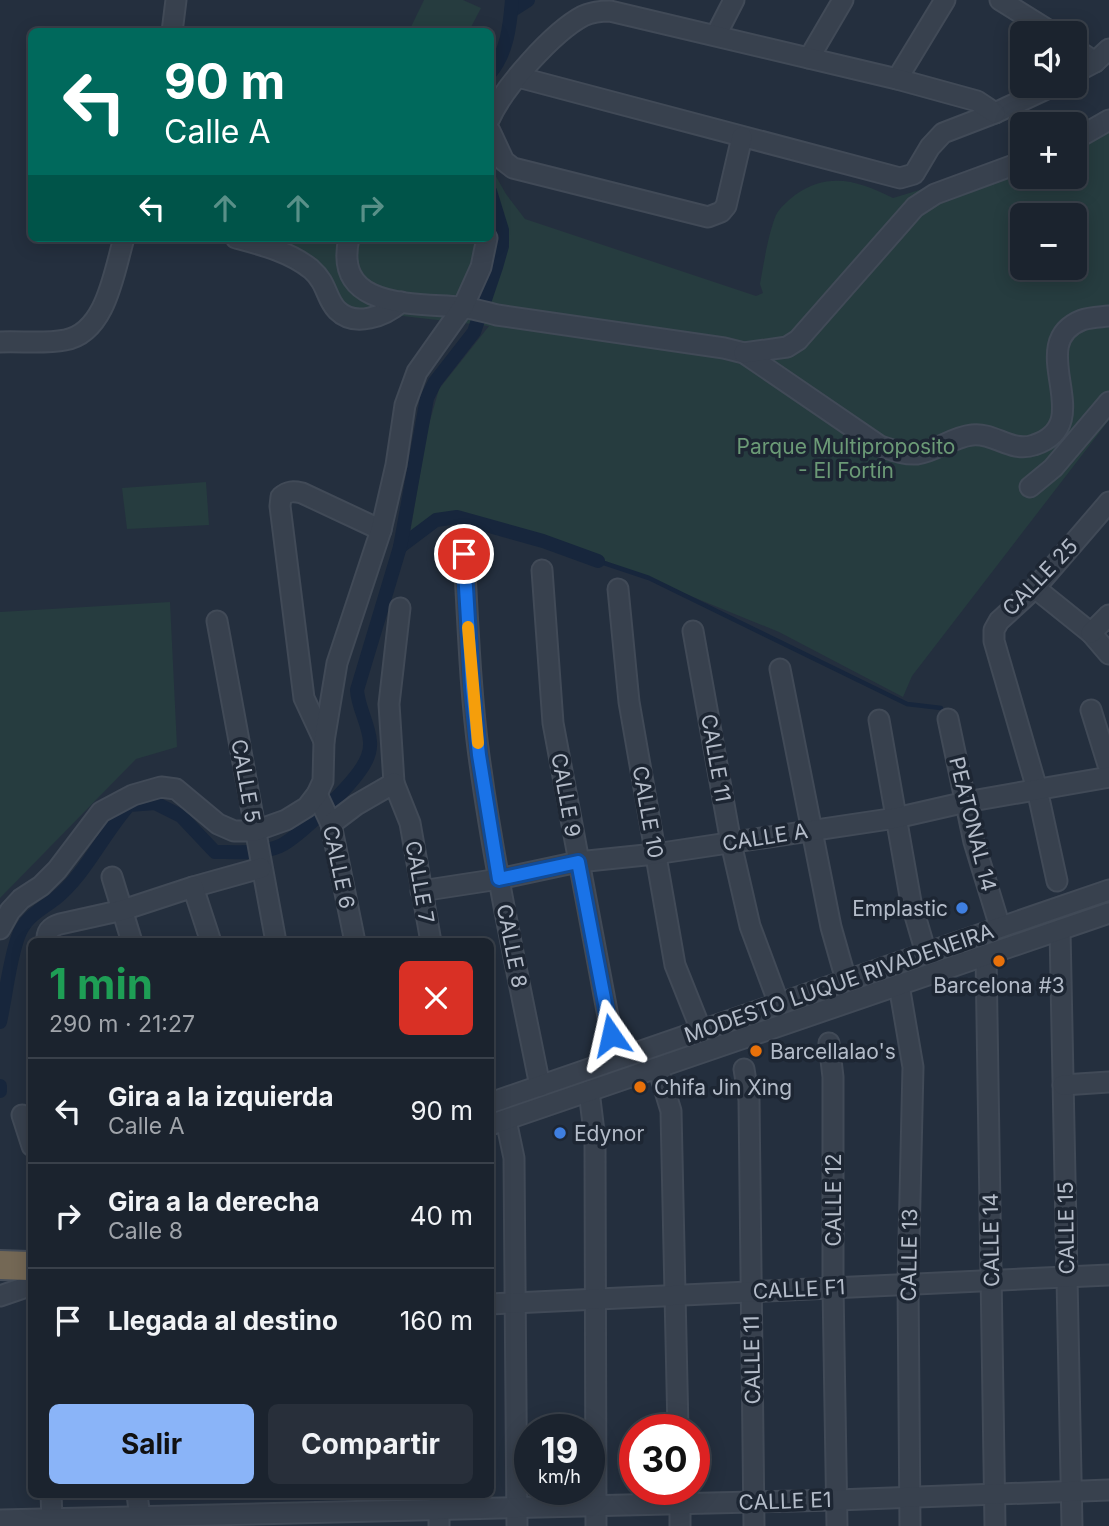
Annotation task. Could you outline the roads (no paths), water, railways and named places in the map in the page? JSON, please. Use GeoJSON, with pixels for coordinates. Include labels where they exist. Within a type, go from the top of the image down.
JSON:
{"type":"FeatureCollection","features":[{"type":"Feature","properties":{"kind":"highway"},"geometry":{"type":"LineString","coordinates":[[0,1265],[28,1271]]}},
{"type":"Feature","properties":{"kind":"street"},"geometry":{"type":"LineString","coordinates":[[172,28],[176,0]]}},
{"type":"Feature","properties":{"kind":"street"},"geometry":{"type":"LineString","coordinates":[[716,34],[734,0]]}},
{"type":"Feature","properties":{"kind":"street"},"geometry":{"type":"LineString","coordinates":[[809,58],[843,0]]}},
{"type":"Feature","properties":{"kind":"street"},"geometry":{"type":"LineString","coordinates":[[897,79],[945,0]]}},
{"type":"Feature","properties":{"kind":"street"},"geometry":{"type":"LineString","coordinates":[[1000,0],[1029,7],[1042,21]]}},
{"type":"Feature","properties":{"kind":"street"},"geometry":{"type":"LineString","coordinates":[[494,112],[518,77],[563,30],[582,17],[610,11],[897,79],[977,101],[995,113]]}},
{"type":"Feature","properties":{"kind":"street"},"geometry":{"type":"LineString","coordinates":[[1087,65],[1102,55]]}},
{"type":"Feature","properties":{"kind":"street"},"geometry":{"type":"LineString","coordinates":[[518,77],[900,178],[914,174],[930,147],[943,133],[1027,98]]}},
{"type":"Feature","properties":{"kind":"street"},"geometry":{"type":"LineString","coordinates":[[1087,133],[1109,120]]}},
{"type":"Feature","properties":{"kind":"street"},"geometry":{"type":"LineString","coordinates":[[494,140],[504,161],[513,168],[708,217],[721,212],[726,206],[743,137]]}},
{"type":"Feature","properties":{"kind":"street"},"geometry":{"type":"LineString","coordinates":[[744,354],[788,346],[799,340],[915,207],[936,194],[1010,166]]}},
{"type":"Feature","properties":{"kind":"street"},"geometry":{"type":"LineString","coordinates":[[0,342],[66,340],[85,333],[100,317],[123,242]]}},
{"type":"Feature","properties":{"kind":"street"},"geometry":{"type":"LineString","coordinates":[[251,242],[274,248],[309,268],[324,281],[339,312],[356,319],[375,317],[391,311],[401,302]]}},
{"type":"Feature","properties":{"kind":"street"},"geometry":{"type":"LineString","coordinates":[[348,242],[345,255],[348,273],[368,294],[401,302],[469,309],[724,348],[744,354],[880,446],[903,453],[919,454],[958,436],[981,434],[1011,447],[1031,446],[1046,441],[1059,427],[1064,410],[1057,344],[1067,329],[1083,319],[1109,316]]}},
{"type":"Feature","properties":{"kind":"street"},"geometry":{"type":"LineString","coordinates":[[324,809],[324,741],[337,663],[380,530],[396,465],[405,405],[417,372],[469,309],[486,242]]}},
{"type":"Feature","properties":{"kind":"street"},"geometry":{"type":"LineString","coordinates":[[1030,487],[1053,468],[1109,402]]}},
{"type":"Feature","properties":{"kind":"street"},"geometry":{"type":"LineString","coordinates":[[324,741],[304,698],[281,498],[293,491],[380,530]]}},
{"type":"Feature","properties":{"kind":"street","name":"CALLE 25"},"geometry":{"type":"LineString","coordinates":[[1037,789],[994,641],[994,630],[999,621],[1035,588],[1109,502]]}},
{"type":"Feature","properties":{"kind":"street","name":"CALLE 8"},"geometry":{"type":"LineString","coordinates":[[464,554],[479,755],[499,879],[540,1086]]}},
{"type":"Feature","properties":{"kind":"street","name":"CALLE 9"},"geometry":{"type":"LineString","coordinates":[[542,569],[553,723],[616,1059]]}},
{"type":"Feature","properties":{"kind":"street"},"geometry":{"type":"LineString","coordinates":[[1035,588],[1091,633],[1109,654]]}},
{"type":"Feature","properties":{"kind":"street","name":"CALLE 10"},"geometry":{"type":"LineString","coordinates":[[618,589],[629,702],[675,965],[701,1030]]}},
{"type":"Feature","properties":{"kind":"street","name":"CALLE 7"},"geometry":{"type":"LineString","coordinates":[[400,608],[388,704],[394,783],[410,822],[430,938]]}},
{"type":"Feature","properties":{"kind":"street"},"geometry":{"type":"LineString","coordinates":[[1091,633],[1108,616]]}},
{"type":"Feature","properties":{"kind":"street","name":"CALLE 5"},"geometry":{"type":"LineString","coordinates":[[217,621],[275,938]]}},
{"type":"Feature","properties":{"kind":"street","name":"CALLE 11"},"geometry":{"type":"LineString","coordinates":[[693,631],[731,843],[750,926],[779,1004]]}},
{"type":"Feature","properties":{"kind":"street"},"geometry":{"type":"LineString","coordinates":[[780,669],[831,927],[846,980]]}},
{"type":"Feature","properties":{"kind":"street"},"geometry":{"type":"LineString","coordinates":[[1091,710],[1109,768]]}},
{"type":"Feature","properties":{"kind":"street","name":"PEATONAL 14"},"geometry":{"type":"LineString","coordinates":[[948,719],[974,842],[1000,928]]}},
{"type":"Feature","properties":{"kind":"street"},"geometry":{"type":"LineString","coordinates":[[879,720],[911,902],[926,953]]}},
{"type":"Feature","properties":{"kind":"street","name":"CALLE A"},"geometry":{"type":"LineString","coordinates":[[421,891],[499,879],[578,862],[655,854],[896,818],[1109,777]]}},
{"type":"Feature","properties":{"kind":"street"},"geometry":{"type":"LineString","coordinates":[[0,929],[10,911],[57,870],[101,811],[133,795],[162,787],[176,789],[218,824],[234,831],[256,835],[307,807],[324,809],[356,805],[394,783]]}},
{"type":"Feature","properties":{"kind":"street"},"geometry":{"type":"LineString","coordinates":[[1037,789],[1057,881]]}},
{"type":"Feature","properties":{"kind":"street","name":"CALLE 6"},"geometry":{"type":"LineString","coordinates":[[324,809],[354,938]]}},
{"type":"Feature","properties":{"kind":"street"},"geometry":{"type":"LineString","coordinates":[[47,938],[47,932],[60,923],[122,910],[261,864]]}},
{"type":"Feature","properties":{"kind":"street"},"geometry":{"type":"LineString","coordinates":[[112,877],[131,938]]}},
{"type":"Feature","properties":{"kind":"street"},"geometry":{"type":"LineString","coordinates":[[193,887],[210,938]]}},
{"type":"Feature","properties":{"kind":"street","name":"MODESTO LUQUE RIVADENEIRA"},"geometry":{"type":"LineString","coordinates":[[494,1102],[1109,890]]}},
{"type":"Feature","properties":{"kind":"street","name":"MODESTO LUQUE RIVADENEIRA"},"geometry":{"type":"LineString","coordinates":[[498,1123],[1109,913]]}},
{"type":"Feature","properties":{"kind":"street","name":"CALLE 15"},"geometry":{"type":"LineString","coordinates":[[1060,930],[1072,1526]]}},
{"type":"Feature","properties":{"kind":"street","name":"CALLE 14"},"geometry":{"type":"LineString","coordinates":[[986,955],[995,1526]]}},
{"type":"Feature","properties":{"kind":"street","name":"CALLE 13"},"geometry":{"type":"LineString","coordinates":[[899,985],[913,1067],[908,1284],[910,1526]]}},
{"type":"Feature","properties":{"kind":"street","name":"CALLE 12"},"geometry":{"type":"LineString","coordinates":[[829,1043],[833,1077],[836,1526]]}},
{"type":"Feature","properties":{"kind":"street"},"geometry":{"type":"LineString","coordinates":[[658,1068],[671,1111],[678,1414]]}},
{"type":"Feature","properties":{"kind":"street","name":"CALLE 11"},"geometry":{"type":"LineString","coordinates":[[744,1069],[749,1100],[754,1526]]}},
{"type":"Feature","properties":{"kind":"street"},"geometry":{"type":"LineString","coordinates":[[1063,1085],[1109,1082]]}},
{"type":"Feature","properties":{"kind":"street"},"geometry":{"type":"LineString","coordinates":[[589,1091],[594,1140],[596,1526]]}},
{"type":"Feature","properties":{"kind":"street"},"geometry":{"type":"LineString","coordinates":[[22,1115],[28,1134]]}},
{"type":"Feature","properties":{"kind":"street"},"geometry":{"type":"LineString","coordinates":[[498,1123],[514,1158],[517,1517]]}},
{"type":"Feature","properties":{"kind":"street"},"geometry":{"type":"LineString","coordinates":[[0,1277],[28,1272]]}},
{"type":"Feature","properties":{"kind":"street"},"geometry":{"type":"LineString","coordinates":[[0,1296],[28,1274]]}},
{"type":"Feature","properties":{"kind":"street","name":"CALLE F1"},"geometry":{"type":"LineString","coordinates":[[494,1304],[1109,1275]]}},
{"type":"Feature","properties":{"kind":"street","name":"CALLE E1"},"geometry":{"type":"LineString","coordinates":[[710,1499],[754,1502],[1109,1490]]}},
{"type":"Feature","properties":{"kind":"street"},"geometry":{"type":"LineString","coordinates":[[45,1522],[50,1498]]}},
{"type":"Feature","properties":{"kind":"street"},"geometry":{"type":"LineString","coordinates":[[138,1498],[140,1518]]}},
{"type":"Feature","properties":{"kind":"street","name":"CALLE E1"},"geometry":{"type":"LineString","coordinates":[[0,1520],[120,1522],[140,1518],[439,1510],[517,1517],[619,1504]]}},
{"type":"Feature","properties":{"kind":"street"},"geometry":{"type":"LineString","coordinates":[[680,1505],[680,1526]]}},
{"type":"Feature","properties":{"kind":"waterway"},"geometry":{"type":"LineString","coordinates":[[494,68],[504,48],[512,0]]}},
{"type":"Feature","properties":{"kind":"waterway"},"geometry":{"type":"LineString","coordinates":[[511,11],[528,0]]}},
{"type":"Feature","properties":{"kind":"waterway"},"geometry":{"type":"LineString","coordinates":[[0,1022],[12,957],[24,924],[76,878],[129,805],[155,803],[181,816],[215,852],[265,850],[280,846],[299,833],[353,780],[363,765],[369,754],[370,742],[357,690],[400,547],[427,398],[435,382],[474,332],[502,246],[502,230],[494,204]]}},
{"type":"Feature","properties":{"kind":"waterway"},"geometry":{"type":"LineString","coordinates":[[400,547],[436,520],[457,517],[543,541],[598,561]]}},
{"type":"Feature","properties":{"kind":"waterway"},"geometry":{"type":"LineString","coordinates":[[598,561],[649,578],[907,704],[941,708]]}},
{"type":"Feature","properties":{"kind":"waterway"},"geometry":{"type":"LineString","coordinates":[[0,1086],[0,1091]]}},
{"type":"Feature","properties":{"kind":"place","name":"Emplastic"},"geometry":{"type":"Point","coordinates":[962,908]}},
{"type":"Feature","properties":{"kind":"place","name":"Barcelona #3"},"geometry":{"type":"Point","coordinates":[999,961]}},
{"type":"Feature","properties":{"kind":"place","name":"Barcellalao's"},"geometry":{"type":"Point","coordinates":[756,1051]}},
{"type":"Feature","properties":{"kind":"place","name":"Chifa Jin Xing"},"geometry":{"type":"Point","coordinates":[640,1087]}},
{"type":"Feature","properties":{"kind":"place","name":"Edynor"},"geometry":{"type":"Point","coordinates":[560,1133]}},
{"type":"Feature","properties":{"kind":"park label","name":"Parque Multiproposito - El Fortín"},"geometry":{"type":"Point","coordinates":[846,458]}}]}
